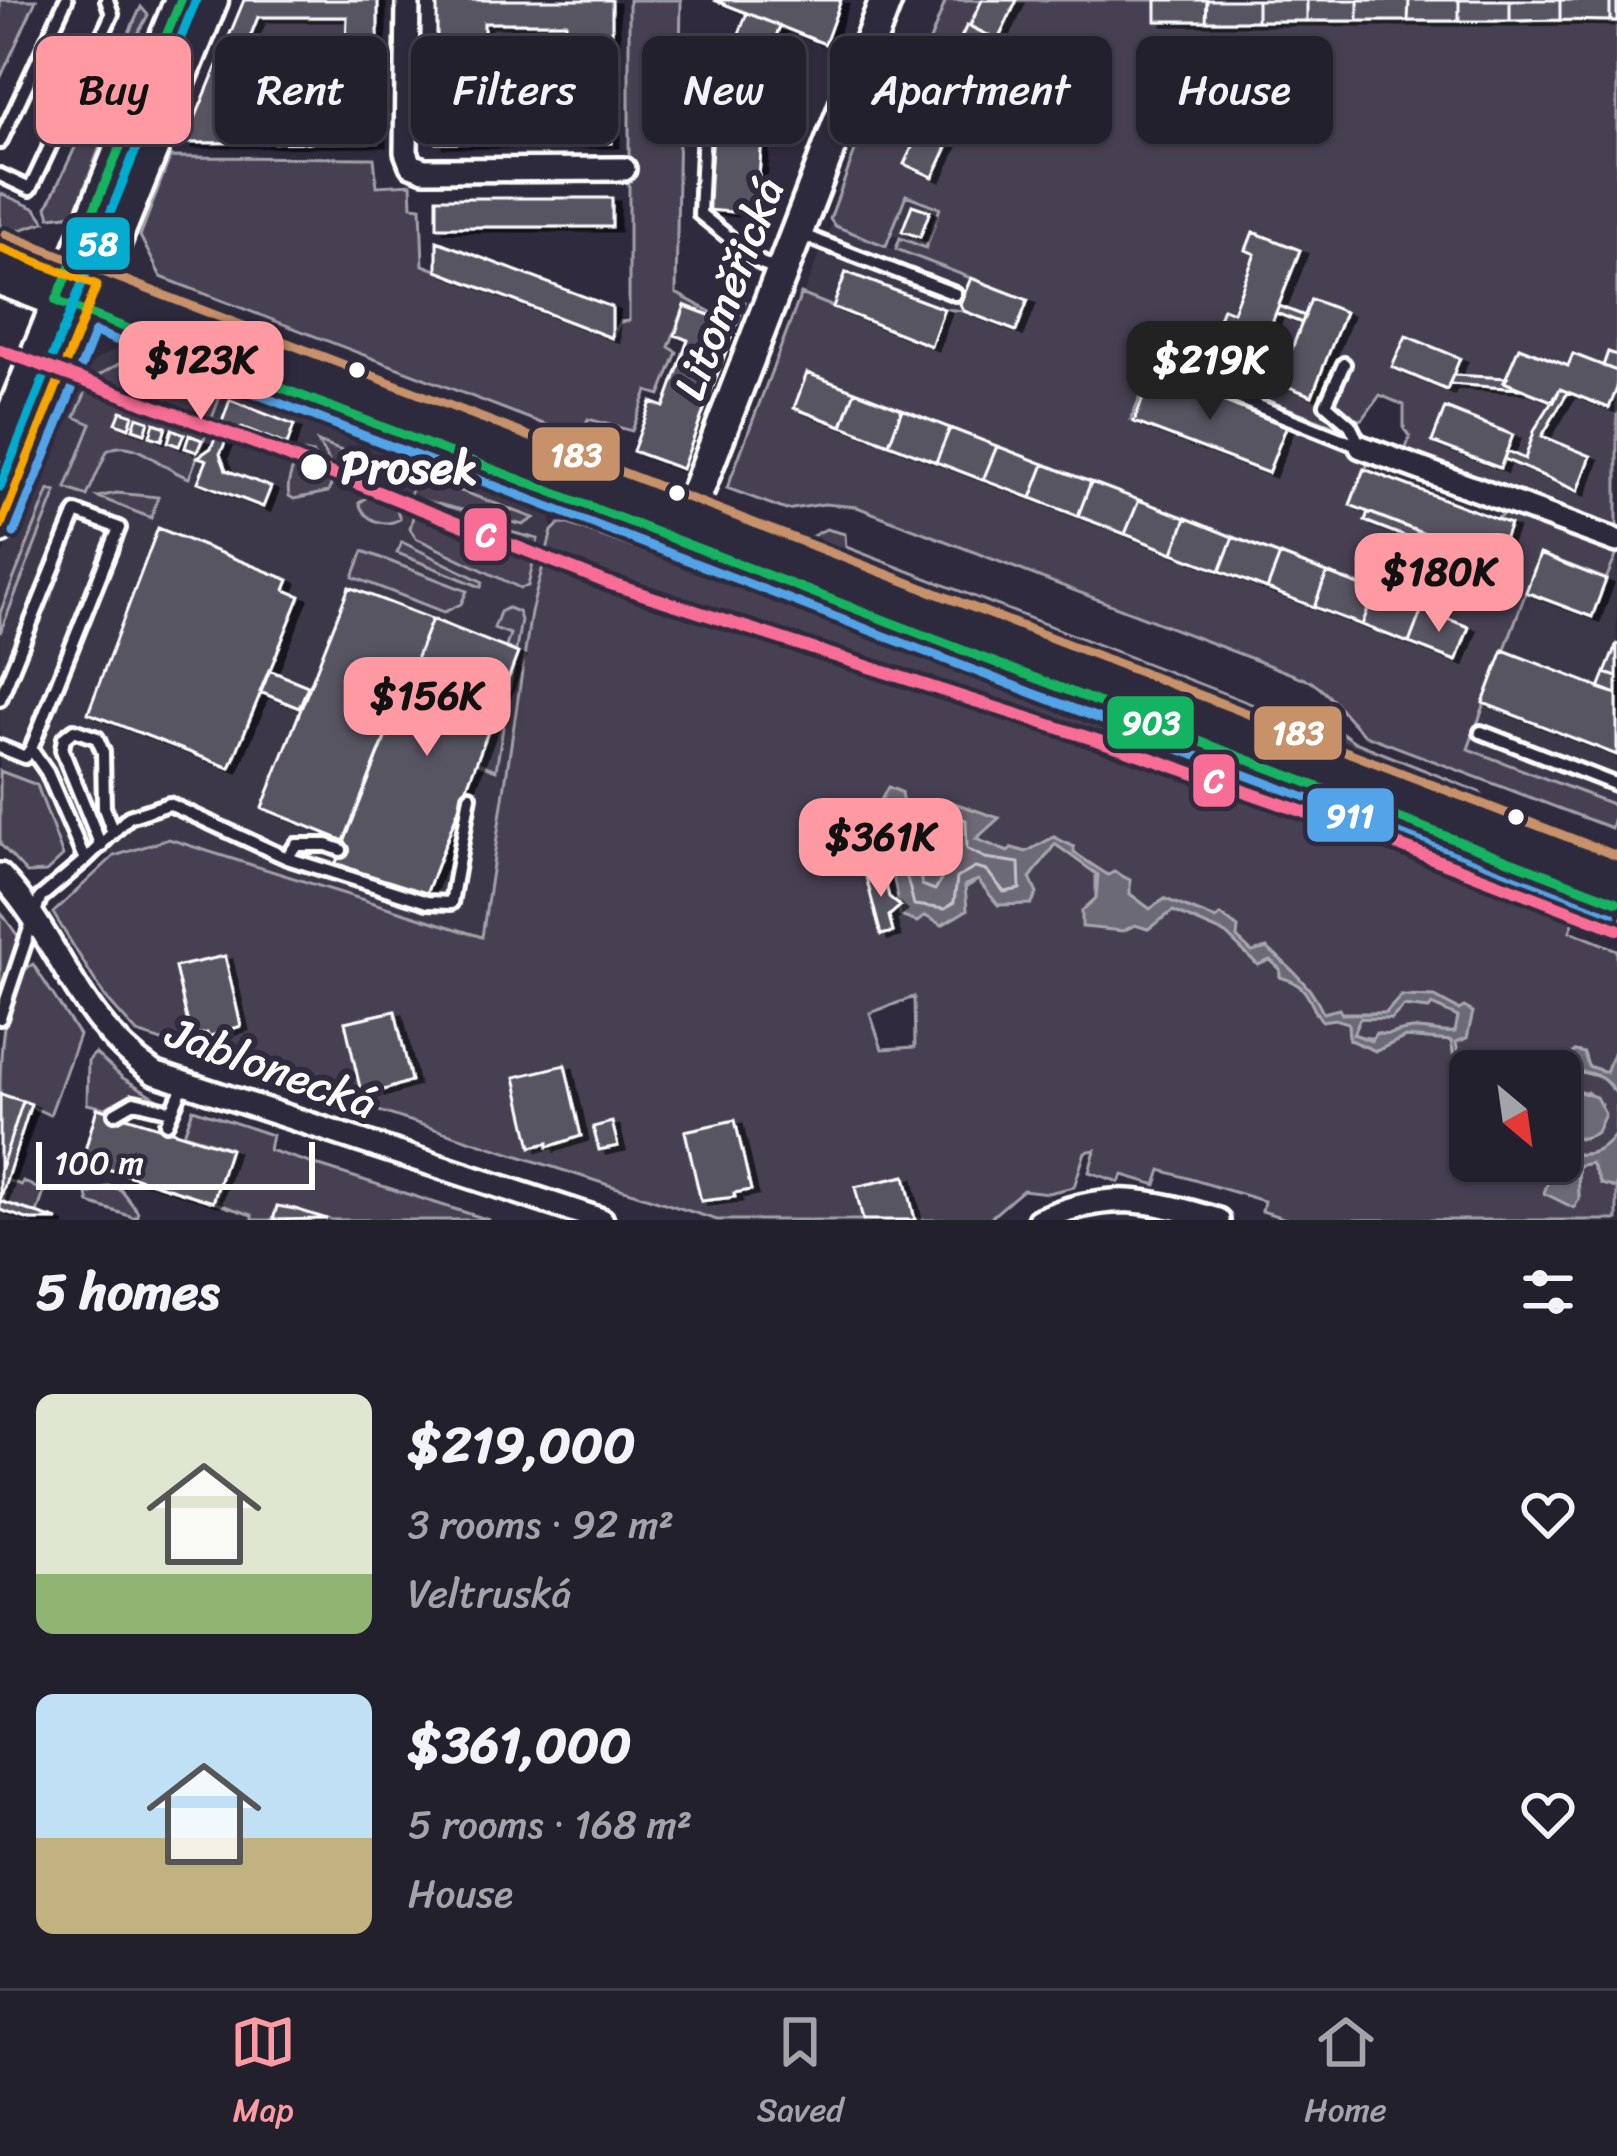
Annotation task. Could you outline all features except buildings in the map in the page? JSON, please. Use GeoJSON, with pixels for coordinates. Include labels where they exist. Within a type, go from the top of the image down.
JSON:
{"type":"FeatureCollection","features":[{"type":"Feature","properties":{"kind":"main road"},"geometry":{"type":"LineString","coordinates":[[167,36],[182,0]]}},
{"type":"Feature","properties":{"kind":"main road"},"geometry":{"type":"LineString","coordinates":[[0,445],[77,293],[212,0]]}},
{"type":"Feature","properties":{"kind":"main road","name":"Litoměřická"},"geometry":{"type":"LineString","coordinates":[[684,527],[886,0]]}},
{"type":"Feature","properties":{"kind":"main road"},"geometry":{"type":"LineString","coordinates":[[0,527],[127,144]]}},
{"type":"Feature","properties":{"kind":"main road"},"geometry":{"type":"LineString","coordinates":[[0,248],[77,293],[684,527],[1617,872]]}},
{"type":"Feature","properties":{"kind":"main road"},"geometry":{"type":"LineString","coordinates":[[0,279],[77,293]]}},
{"type":"Feature","properties":{"kind":"main road"},"geometry":{"type":"LineString","coordinates":[[684,527],[1617,902]]}},
{"type":"Feature","properties":{"kind":"street"},"geometry":{"type":"LineString","coordinates":[[408,0],[406,152],[411,165],[424,170],[624,169]]}},
{"type":"Feature","properties":{"kind":"street"},"geometry":{"type":"LineString","coordinates":[[1360,447],[1617,541]]}},
{"type":"Feature","properties":{"kind":"street","name":"Jablonecká"},"geometry":{"type":"LineString","coordinates":[[0,875],[100,1026],[142,1064],[183,1086],[602,1220]]}},
{"type":"Feature","properties":{"kind":"street"},"geometry":{"type":"LineString","coordinates":[[1039,1220],[1077,1205],[1132,1198],[1218,1220]]}},
{"type":"Feature","properties":{"kind":"lane"},"geometry":{"type":"LineString","coordinates":[[0,142],[66,0]]}},
{"type":"Feature","properties":{"kind":"lane"},"geometry":{"type":"LineString","coordinates":[[102,36],[112,14],[106,0]]}},
{"type":"Feature","properties":{"kind":"lane"},"geometry":{"type":"LineString","coordinates":[[0,175],[30,189],[51,144]]}},
{"type":"Feature","properties":{"kind":"lane"},"geometry":{"type":"LineString","coordinates":[[703,144],[700,214],[761,263],[782,272]]}},
{"type":"Feature","properties":{"kind":"lane"},"geometry":{"type":"LineString","coordinates":[[797,232],[955,294]]}},
{"type":"Feature","properties":{"kind":"lane"},"geometry":{"type":"LineString","coordinates":[[1344,364],[1326,404],[1350,425],[1360,447]]}},
{"type":"Feature","properties":{"kind":"lane"},"geometry":{"type":"LineString","coordinates":[[1160,367],[1360,447]]}},
{"type":"Feature","properties":{"kind":"lane"},"geometry":{"type":"LineString","coordinates":[[0,699],[76,512],[119,528],[31,749],[25,757],[0,747]]}},
{"type":"Feature","properties":{"kind":"lane"},"geometry":{"type":"LineString","coordinates":[[101,846],[62,750],[64,738],[74,730],[97,738],[103,752],[101,788],[113,833]]}},
{"type":"Feature","properties":{"kind":"lane"},"geometry":{"type":"LineString","coordinates":[[1481,732],[1617,785]]}},
{"type":"Feature","properties":{"kind":"lane"},"geometry":{"type":"LineString","coordinates":[[31,749],[47,772],[85,860]]}},
{"type":"Feature","properties":{"kind":"lane"},"geometry":{"type":"LineString","coordinates":[[0,1018],[40,898],[129,817],[169,804],[287,858],[427,902],[451,903],[470,796]]}},
{"type":"Feature","properties":{"kind":"lane"},"geometry":{"type":"LineString","coordinates":[[287,858],[296,845],[340,850]]}},
{"type":"Feature","properties":{"kind":"lane"},"geometry":{"type":"LineString","coordinates":[[115,1113],[134,1102],[169,1118],[183,1086]]}},
{"type":"Feature","properties":{"kind":"shaded area"},"geometry":{"type":"Polygon","coordinates":[[[0,0],[36,0],[0,79],[0,0]]]}},
{"type":"Feature","properties":{"kind":"shaded area"},"geometry":{"type":"Polygon","coordinates":[[[629,0],[681,0],[680,36],[642,36],[642,144],[679,144],[676,293],[720,317],[733,297],[745,302],[736,326],[685,305],[669,347],[677,352],[660,395],[647,391],[632,431],[588,419],[580,438],[161,277],[140,236],[170,157],[374,158],[377,186],[411,184],[412,206],[421,207],[423,265],[612,338],[620,322],[629,321],[629,0]]]}},
{"type":"Feature","properties":{"kind":"shaded area"},"geometry":{"type":"Polygon","coordinates":[[[946,0],[982,0],[964,36],[932,36],[946,0]]]}},
{"type":"Feature","properties":{"kind":"shaded area"},"geometry":{"type":"Polygon","coordinates":[[[1017,0],[1156,0],[1157,21],[1617,21],[1617,355],[1608,352],[1603,366],[1573,354],[1568,366],[1519,347],[1507,378],[1453,375],[1449,384],[1521,389],[1554,402],[1535,429],[1525,459],[1507,451],[1513,434],[1446,408],[1432,442],[1499,468],[1504,459],[1577,491],[1542,436],[1568,392],[1609,408],[1617,388],[1617,527],[1405,451],[1410,437],[1404,429],[1404,405],[1380,395],[1363,419],[1352,421],[1348,431],[1156,358],[1131,420],[1268,472],[1287,425],[1366,458],[1367,471],[1363,470],[1350,505],[1368,512],[1365,521],[1490,569],[1509,525],[1497,519],[1505,512],[1617,554],[1606,579],[1540,554],[1468,749],[1617,806],[1611,828],[1365,735],[1310,681],[857,507],[824,504],[786,510],[727,488],[801,294],[930,345],[943,309],[964,311],[1017,331],[1027,300],[896,249],[900,238],[926,248],[940,208],[906,195],[886,246],[835,226],[830,219],[855,151],[869,144],[914,144],[905,163],[932,177],[947,144],[1112,144],[1112,36],[1001,36],[1017,0]],[[1253,232],[1246,250],[1255,254],[1233,312],[1223,309],[1216,326],[1255,343],[1251,355],[1218,343],[1209,367],[1249,383],[1276,313],[1302,323],[1279,382],[1312,395],[1305,316],[1279,306],[1300,250],[1253,232]],[[808,374],[795,408],[1457,661],[1469,627],[808,374]]]}},
{"type":"Feature","properties":{"kind":"shaded area"},"geometry":{"type":"Polygon","coordinates":[[[141,7],[148,15],[137,36],[127,36],[141,7]]]}},
{"type":"Feature","properties":{"kind":"shaded area"},"geometry":{"type":"Polygon","coordinates":[[[258,17],[347,17],[346,36],[250,36],[258,17]]]}},
{"type":"Feature","properties":{"kind":"shaded area"},"geometry":{"type":"Polygon","coordinates":[[[484,23],[566,23],[566,36],[484,36],[484,23]]]}},
{"type":"Feature","properties":{"kind":"shaded area"},"geometry":{"type":"Polygon","coordinates":[[[77,144],[101,144],[75,214],[50,217],[47,207],[77,144]]]}},
{"type":"Feature","properties":{"kind":"shaded area"},"geometry":{"type":"Polygon","coordinates":[[[0,193],[36,209],[45,222],[13,232],[0,227],[0,193]]]}},
{"type":"Feature","properties":{"kind":"shaded area"},"geometry":{"type":"Polygon","coordinates":[[[906,195],[941,208],[926,248],[891,235],[906,195]]]}},
{"type":"Feature","properties":{"kind":"shaded area"},"geometry":{"type":"Polygon","coordinates":[[[831,225],[1028,300],[1017,332],[937,331],[931,346],[803,295],[831,225]]]}},
{"type":"Feature","properties":{"kind":"shaded area"},"geometry":{"type":"Polygon","coordinates":[[[141,342],[549,506],[552,531],[531,612],[482,938],[169,839],[114,856],[62,846],[37,785],[0,771],[0,561],[86,365],[141,342]]]}},
{"type":"Feature","properties":{"kind":"shaded area"},"geometry":{"type":"Polygon","coordinates":[[[122,362],[220,397],[189,478],[137,450],[117,447],[107,451],[87,496],[66,488],[91,424],[75,417],[91,380],[122,362]]]}},
{"type":"Feature","properties":{"kind":"shaded area"},"geometry":{"type":"Polygon","coordinates":[[[318,442],[374,463],[368,481],[332,467],[318,442]]]}},
{"type":"Feature","properties":{"kind":"shaded area"},"geometry":{"type":"Polygon","coordinates":[[[304,452],[313,454],[331,485],[328,492],[294,499],[289,496],[290,478],[304,452]]]}},
{"type":"Feature","properties":{"kind":"shaded area"},"geometry":{"type":"Polygon","coordinates":[[[418,475],[534,518],[523,525],[409,497],[418,475]]]}},
{"type":"Feature","properties":{"kind":"shaded area"},"geometry":{"type":"Polygon","coordinates":[[[49,490],[56,492],[0,633],[0,613],[49,490]]]}},
{"type":"Feature","properties":{"kind":"shaded area"},"geometry":{"type":"Polygon","coordinates":[[[116,493],[158,497],[151,518],[98,497],[116,493]]]}},
{"type":"Feature","properties":{"kind":"shaded area"},"geometry":{"type":"Polygon","coordinates":[[[369,496],[395,504],[400,519],[382,523],[370,518],[359,503],[369,496]]]}},
{"type":"Feature","properties":{"kind":"shaded area"},"geometry":{"type":"Polygon","coordinates":[[[428,511],[538,539],[528,586],[520,588],[416,538],[410,529],[413,516],[428,511]]]}},
{"type":"Feature","properties":{"kind":"shaded area"},"geometry":{"type":"Polygon","coordinates":[[[559,524],[569,524],[752,591],[772,588],[1582,901],[1570,931],[1617,950],[1617,1048],[1607,1072],[1581,1067],[1581,1050],[1457,1050],[1460,1010],[1440,1001],[1401,996],[1386,1013],[1323,1013],[1310,990],[1276,955],[1252,953],[1216,920],[1165,899],[1150,909],[1054,837],[1026,852],[1012,848],[1008,852],[975,839],[998,818],[933,814],[902,805],[890,858],[900,906],[924,915],[979,879],[1030,878],[1055,844],[1096,873],[1096,898],[1135,924],[1148,929],[1172,910],[1226,934],[1258,965],[1270,959],[1280,969],[1280,977],[1308,995],[1315,1013],[1348,1023],[1349,1040],[1376,1051],[1406,1037],[1452,1041],[1449,1182],[1554,1182],[1579,1199],[1581,1165],[1592,1163],[1601,1183],[1617,1188],[1617,1220],[1289,1220],[1262,1211],[1264,1201],[1161,1170],[1156,1185],[1123,1175],[1119,1182],[1089,1172],[1095,1150],[1085,1152],[1074,1187],[1048,1193],[1023,1190],[988,1220],[915,1220],[904,1176],[856,1187],[863,1220],[717,1220],[137,1033],[105,997],[53,913],[114,856],[169,839],[482,937],[531,612],[552,531],[559,524]],[[872,869],[866,874],[882,935],[893,933],[889,916],[900,906],[872,869]],[[224,956],[175,968],[192,1037],[224,1033],[241,1025],[224,956]],[[914,997],[870,1013],[882,1049],[915,1047],[914,997]],[[394,1011],[345,1022],[362,1092],[394,1088],[411,1080],[394,1011]],[[564,1066],[532,1147],[564,1143],[581,1135],[564,1066]],[[734,1120],[685,1132],[702,1201],[734,1197],[734,1193],[751,1189],[734,1120]]]}},
{"type":"Feature","properties":{"kind":"shaded area"},"geometry":{"type":"Polygon","coordinates":[[[826,529],[845,534],[846,547],[1290,719],[1294,711],[1307,708],[1326,734],[1326,745],[799,543],[826,529]]]}},
{"type":"Feature","properties":{"kind":"shaded area"},"geometry":{"type":"Polygon","coordinates":[[[402,542],[483,582],[481,587],[397,553],[402,542]]]}},
{"type":"Feature","properties":{"kind":"shaded area"},"geometry":{"type":"Polygon","coordinates":[[[363,551],[467,591],[461,604],[444,612],[353,577],[363,551]]]}},
{"type":"Feature","properties":{"kind":"shaded area"},"geometry":{"type":"Polygon","coordinates":[[[1540,553],[1606,578],[1617,554],[1616,806],[1468,750],[1540,553]]]}},
{"type":"Feature","properties":{"kind":"shaded area"},"geometry":{"type":"Polygon","coordinates":[[[508,608],[518,612],[521,620],[496,770],[475,762],[514,651],[506,647],[510,634],[494,628],[500,612],[508,608]]]}},
{"type":"Feature","properties":{"kind":"shaded area"},"geometry":{"type":"Polygon","coordinates":[[[1338,730],[1355,742],[1479,792],[1491,804],[1449,796],[1355,760],[1343,748],[1338,730]]]}},
{"type":"Feature","properties":{"kind":"shaded area"},"geometry":{"type":"Polygon","coordinates":[[[0,771],[37,785],[63,856],[46,872],[27,873],[0,844],[0,771]]]}},
{"type":"Feature","properties":{"kind":"shaded area"},"geometry":{"type":"Polygon","coordinates":[[[0,911],[20,939],[0,1000],[0,911]]]}},
{"type":"Feature","properties":{"kind":"shaded area"},"geometry":{"type":"Polygon","coordinates":[[[33,964],[79,1035],[50,1115],[0,1093],[9,1003],[23,973],[33,964]]]}},
{"type":"Feature","properties":{"kind":"shaded area"},"geometry":{"type":"Polygon","coordinates":[[[1431,1005],[1458,1017],[1456,1032],[1414,1029],[1378,1038],[1353,1034],[1359,1018],[1391,1019],[1403,1006],[1428,1009],[1431,1005]]]}},
{"type":"Feature","properties":{"kind":"shaded area"},"geometry":{"type":"Polygon","coordinates":[[[95,1053],[123,1078],[165,1103],[131,1095],[105,1108],[87,1104],[88,1061],[95,1053]]]}},
{"type":"Feature","properties":{"kind":"shaded area"},"geometry":{"type":"Polygon","coordinates":[[[1581,1072],[1601,1077],[1617,1094],[1615,1136],[1597,1151],[1583,1155],[1581,1136],[1602,1105],[1587,1092],[1581,1095],[1581,1072]]]}},
{"type":"Feature","properties":{"kind":"shaded area"},"geometry":{"type":"Polygon","coordinates":[[[193,1109],[272,1135],[269,1150],[489,1220],[330,1220],[278,1206],[273,1220],[252,1220],[252,1215],[215,1203],[230,1148],[184,1134],[193,1109]]]}},
{"type":"Feature","properties":{"kind":"shaded area"},"geometry":{"type":"Polygon","coordinates":[[[6,1180],[21,1185],[23,1181],[44,1192],[37,1213],[0,1201],[6,1180]]]}},
{"type":"Feature","properties":{"kind":"shaded area"},"geometry":{"type":"Polygon","coordinates":[[[108,1186],[121,1190],[138,1212],[136,1218],[89,1203],[87,1195],[108,1186]]]}},
{"type":"Feature","properties":{"kind":"water"},"geometry":{"type":"Polygon","coordinates":[[[888,787],[901,792],[903,805],[933,814],[951,802],[999,818],[976,839],[1008,852],[1012,848],[1026,852],[1054,837],[1108,875],[1114,872],[1130,880],[1130,894],[1150,909],[1165,899],[1216,919],[1221,915],[1238,928],[1237,938],[1252,952],[1267,948],[1291,970],[1323,1013],[1339,1009],[1342,1014],[1386,1013],[1401,996],[1435,997],[1473,1012],[1467,1038],[1456,1042],[1458,1050],[1453,1050],[1451,1041],[1405,1037],[1376,1051],[1349,1039],[1348,1023],[1322,1021],[1303,990],[1280,977],[1280,969],[1270,960],[1258,965],[1226,934],[1173,911],[1148,929],[1135,925],[1123,931],[1082,927],[1082,911],[1096,898],[1098,875],[1055,844],[1030,878],[1037,894],[1031,904],[998,905],[978,880],[965,885],[967,910],[942,925],[925,916],[917,922],[900,916],[890,858],[874,856],[867,826],[888,787]],[[1432,1005],[1429,1009],[1404,1006],[1391,1019],[1360,1018],[1353,1034],[1371,1041],[1376,1033],[1410,1029],[1455,1032],[1458,1017],[1432,1005]]]}},
{"type":"Feature","properties":{"kind":"water"},"geometry":{"type":"Polygon","coordinates":[[[1615,1048],[1617,1094],[1606,1081],[1581,1073],[1581,1052],[1588,1066],[1606,1072],[1615,1048]]]}},
{"type":"Feature","properties":{"kind":"water"},"geometry":{"type":"Polygon","coordinates":[[[1581,1092],[1596,1097],[1605,1114],[1597,1132],[1582,1138],[1581,1092]]]}},
{"type":"Feature","properties":{"kind":"water"},"geometry":{"type":"Polygon","coordinates":[[[1617,1132],[1617,1188],[1601,1184],[1591,1163],[1581,1165],[1581,1154],[1605,1145],[1617,1132]]]}},
{"type":"Feature","properties":{"kind":"water"},"geometry":{"type":"Polygon","coordinates":[[[1548,1182],[1578,1182],[1574,1208],[1544,1193],[1548,1182]]]}},
{"type":"Feature","properties":{"kind":"transit line","name":"903"},"geometry":{"type":"LineString","coordinates":[[181,0],[56,301],[1617,902]]}},
{"type":"Feature","properties":{"kind":"transit line","name":"58"},"geometry":{"type":"LineString","coordinates":[[0,487],[196,0]]}},
{"type":"Feature","properties":{"kind":"transit line","name":"183"},"geometry":{"type":"LineString","coordinates":[[5,234],[1617,856]]}},
{"type":"Feature","properties":{"kind":"transit line"},"geometry":{"type":"LineString","coordinates":[[0,248],[97,285],[0,527]]}},
{"type":"Feature","properties":{"kind":"transit line","name":"911"},"geometry":{"type":"LineString","coordinates":[[14,533],[95,332],[1612,916]]}},
{"type":"Feature","properties":{"kind":"transit line","name":"C"},"geometry":{"type":"LineString","coordinates":[[0,350],[257,444],[608,583],[1121,748],[1398,845],[1617,929]]}},
{"type":"Feature","properties":{"kind":"place","name":"Prosek"},"geometry":{"type":"Point","coordinates":[314,467]}}]}
